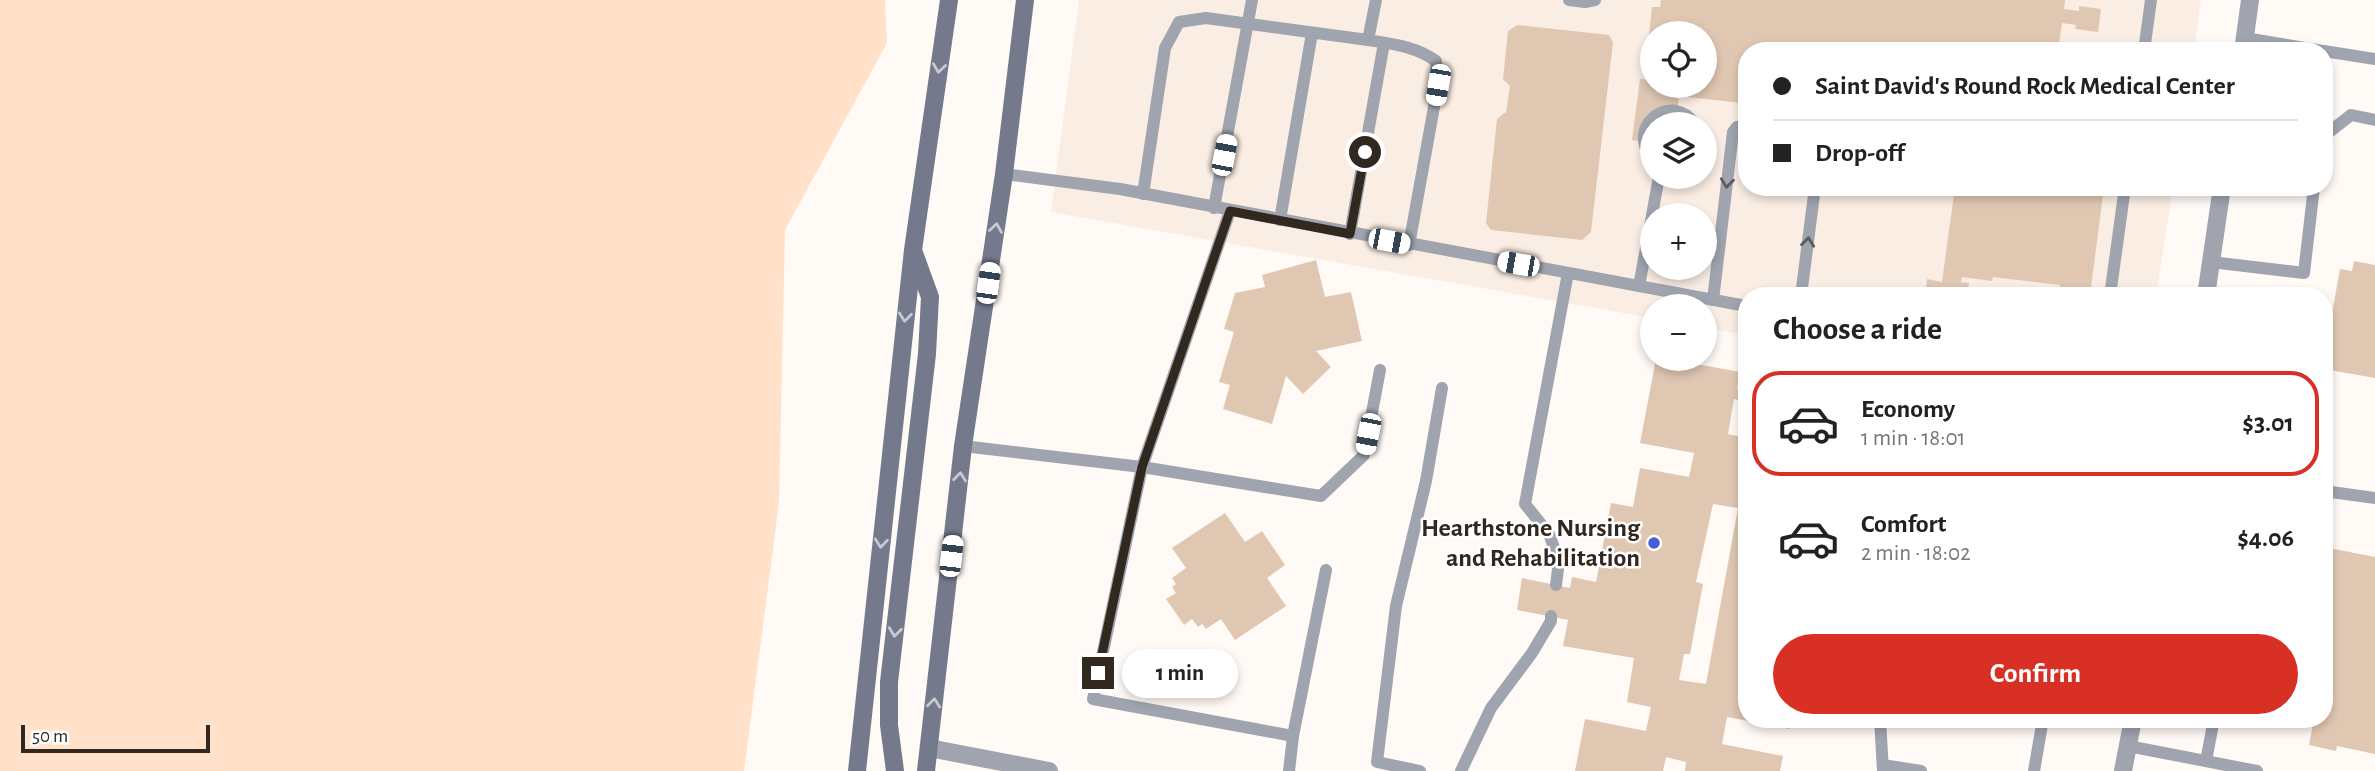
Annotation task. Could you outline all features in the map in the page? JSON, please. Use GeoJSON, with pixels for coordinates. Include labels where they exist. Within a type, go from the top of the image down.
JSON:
{"type":"FeatureCollection","features":[{"type":"Feature","properties":{"kind":"main road"},"geometry":{"type":"LineString","coordinates":[[857,771],[912,250],[949,0]]}},
{"type":"Feature","properties":{"kind":"main road"},"geometry":{"type":"LineString","coordinates":[[926,771],[963,446],[1004,174],[1025,0]]}},
{"type":"Feature","properties":{"kind":"main road"},"geometry":{"type":"LineString","coordinates":[[895,771],[889,725],[889,682],[927,354],[930,297],[912,250]]}},
{"type":"Feature","properties":{"kind":"street"},"geometry":{"type":"LineString","coordinates":[[2244,42],[2250,0]]}},
{"type":"Feature","properties":{"kind":"street"},"geometry":{"type":"LineString","coordinates":[[2207,287],[2221,196]]}},
{"type":"Feature","properties":{"kind":"street"},"geometry":{"type":"LineString","coordinates":[[2123,771],[2131,728]]}},
{"type":"Feature","properties":{"kind":"street"},"geometry":{"type":"LineString","coordinates":[[929,748],[1049,771]]}},
{"type":"Feature","properties":{"kind":"lane"},"geometry":{"type":"LineString","coordinates":[[1214,208],[1252,0]]}},
{"type":"Feature","properties":{"kind":"lane"},"geometry":{"type":"LineString","coordinates":[[1368,40],[1376,0]]}},
{"type":"Feature","properties":{"kind":"lane"},"geometry":{"type":"LineString","coordinates":[[1569,0],[1595,0]]}},
{"type":"Feature","properties":{"kind":"lane"},"geometry":{"type":"LineString","coordinates":[[2145,42],[2151,0]]}},
{"type":"Feature","properties":{"kind":"lane"},"geometry":{"type":"LineString","coordinates":[[1143,194],[1165,48],[1180,22],[1206,18],[1384,43],[1423,52],[1436,61],[1438,85],[1409,245]]}},
{"type":"Feature","properties":{"kind":"lane"},"geometry":{"type":"LineString","coordinates":[[1280,220],[1312,33]]}},
{"type":"Feature","properties":{"kind":"lane"},"geometry":{"type":"LineString","coordinates":[[1350,234],[1384,43]]}},
{"type":"Feature","properties":{"kind":"lane"},"geometry":{"type":"LineString","coordinates":[[2333,53],[2375,59]]}},
{"type":"Feature","properties":{"kind":"lane"},"geometry":{"type":"LineString","coordinates":[[2333,129],[2351,115],[2375,120]]}},
{"type":"Feature","properties":{"kind":"lane"},"geometry":{"type":"LineString","coordinates":[[1714,294],[1732,132],[1738,127]]}},
{"type":"Feature","properties":{"kind":"lane"},"geometry":{"type":"LineString","coordinates":[[1004,174],[1143,194],[1681,294]]}},
{"type":"Feature","properties":{"kind":"lane"},"geometry":{"type":"LineString","coordinates":[[1802,287],[1814,196]]}},
{"type":"Feature","properties":{"kind":"lane"},"geometry":{"type":"LineString","coordinates":[[2111,287],[2124,196]]}},
{"type":"Feature","properties":{"kind":"lane"},"geometry":{"type":"LineString","coordinates":[[2211,262],[2304,274],[2313,196]]}},
{"type":"Feature","properties":{"kind":"lane"},"geometry":{"type":"LineString","coordinates":[[1230,211],[1142,467],[1093,699],[1293,736]]}},
{"type":"Feature","properties":{"kind":"lane"},"geometry":{"type":"LineString","coordinates":[[1556,585],[1559,561],[1549,534],[1525,504],[1568,273]]}},
{"type":"Feature","properties":{"kind":"lane"},"geometry":{"type":"LineString","coordinates":[[1639,286],[1640,280]]}},
{"type":"Feature","properties":{"kind":"lane"},"geometry":{"type":"LineString","coordinates":[[1717,301],[1738,305]]}},
{"type":"Feature","properties":{"kind":"lane"},"geometry":{"type":"LineString","coordinates":[[963,446],[1142,467],[1321,496],[1364,455],[1380,370]]}},
{"type":"Feature","properties":{"kind":"lane"},"geometry":{"type":"LineString","coordinates":[[1420,771],[1377,762],[1396,606],[1426,481],[1442,388]]}},
{"type":"Feature","properties":{"kind":"lane"},"geometry":{"type":"LineString","coordinates":[[2333,492],[2375,498]]}},
{"type":"Feature","properties":{"kind":"lane"},"geometry":{"type":"LineString","coordinates":[[1289,771],[1293,736],[1326,570]]}},
{"type":"Feature","properties":{"kind":"lane"},"geometry":{"type":"LineString","coordinates":[[1461,771],[1491,708],[1532,653],[1551,621],[1551,616]]}},
{"type":"Feature","properties":{"kind":"lane"},"geometry":{"type":"LineString","coordinates":[[1881,728],[1883,768],[1921,771]]}},
{"type":"Feature","properties":{"kind":"lane"},"geometry":{"type":"LineString","coordinates":[[2034,771],[2041,728]]}},
{"type":"Feature","properties":{"kind":"lane"},"geometry":{"type":"LineString","coordinates":[[2197,764],[2211,728]]}},
{"type":"Feature","properties":{"kind":"lane"},"geometry":{"type":"LineString","coordinates":[[2128,746],[2197,764],[2258,771]]}},
{"type":"Feature","properties":{"kind":"shaded area"},"geometry":{"type":"Polygon","coordinates":[[[0,0],[885,0],[887,43],[785,230],[779,503],[744,771],[0,771],[0,0]]]}},
{"type":"Feature","properties":{"kind":"shaded area"},"geometry":{"type":"Polygon","coordinates":[[[1079,0],[2201,0],[2195,42],[1738,42],[1738,196],[2172,196],[2157,287],[1738,287],[1738,334],[1717,330],[1717,294],[1640,294],[1640,316],[1051,212],[1079,0]]]}},
{"type":"Feature","properties":{"kind":"building"},"geometry":{"type":"Polygon","coordinates":[[[1661,0],[2065,0],[2064,9],[2079,11],[2079,6],[2101,9],[2098,32],[2075,29],[2076,25],[2062,23],[2059,42],[1738,42],[1738,103],[1697,98],[1717,98],[1717,21],[1651,21],[1652,7],[1660,7],[1661,0]]]}},
{"type":"Feature","properties":{"kind":"building"},"geometry":{"type":"Polygon","coordinates":[[[1517,25],[1609,35],[1613,42],[1591,232],[1582,240],[1491,230],[1486,223],[1497,119],[1506,112],[1510,86],[1503,79],[1508,31],[1517,25]]]}},
{"type":"Feature","properties":{"kind":"building"},"geometry":{"type":"Polygon","coordinates":[[[1640,79],[1640,98],[1679,98],[1677,112],[1640,112],[1640,141],[1632,140],[1640,79]]]}},
{"type":"Feature","properties":{"kind":"building"},"geometry":{"type":"Polygon","coordinates":[[[1954,196],[2103,196],[2091,287],[2060,287],[1993,277],[1992,281],[1962,277],[1961,282],[1969,283],[1968,287],[1926,287],[1927,279],[1942,282],[1954,196]]]}},
{"type":"Feature","properties":{"kind":"building"},"geometry":{"type":"Polygon","coordinates":[[[1316,260],[1325,297],[1351,292],[1362,341],[1316,351],[1331,367],[1303,394],[1286,376],[1272,424],[1223,409],[1230,385],[1219,382],[1234,332],[1224,329],[1235,293],[1265,287],[1262,275],[1316,260]]]}},
{"type":"Feature","properties":{"kind":"building"},"geometry":{"type":"Polygon","coordinates":[[[2354,261],[2375,265],[2375,378],[2333,371],[2333,308],[2340,269],[2352,271],[2354,261]]]}},
{"type":"Feature","properties":{"kind":"building","name":"Hearthstone Nursing and Rehabilitation"},"geometry":{"type":"Polygon","coordinates":[[[1717,368],[1738,372],[1738,400],[1734,399],[1728,434],[1738,436],[1738,508],[1738,719],[1727,717],[1722,744],[1783,756],[1780,771],[1685,771],[1686,762],[1666,757],[1663,771],[1575,771],[1585,719],[1646,731],[1651,707],[1627,702],[1634,658],[1563,646],[1568,620],[1517,610],[1522,578],[1570,588],[1572,577],[1596,582],[1611,503],[1633,507],[1640,468],[1689,477],[1694,453],[1640,443],[1654,371],[1717,371],[1717,368]],[[1713,504],[1696,582],[1703,584],[1690,654],[1684,654],[1679,680],[1706,684],[1738,508],[1713,504]]]}},
{"type":"Feature","properties":{"kind":"building"},"geometry":{"type":"Polygon","coordinates":[[[1225,513],[1245,542],[1262,531],[1285,565],[1267,578],[1286,606],[1235,640],[1221,619],[1206,629],[1202,624],[1198,627],[1192,619],[1184,625],[1166,599],[1176,593],[1172,587],[1176,584],[1172,578],[1186,568],[1172,548],[1225,513]]]}},
{"type":"Feature","properties":{"kind":"building"},"geometry":{"type":"Polygon","coordinates":[[[2333,549],[2375,557],[2375,754],[2337,746],[2336,751],[2309,745],[2312,728],[2333,728],[2333,549]]]}},
{"type":"Feature","properties":{"kind":"place","name":"Hearthstone Nursing and Rehabilitation"},"geometry":{"type":"Point","coordinates":[1654,543]}},
{"type":"Feature","properties":{"kind":"route"},"geometry":{"type":"LineString","coordinates":[[1098,673],[1142,467],[1230,211],[1350,234],[1365,152]]}}]}
